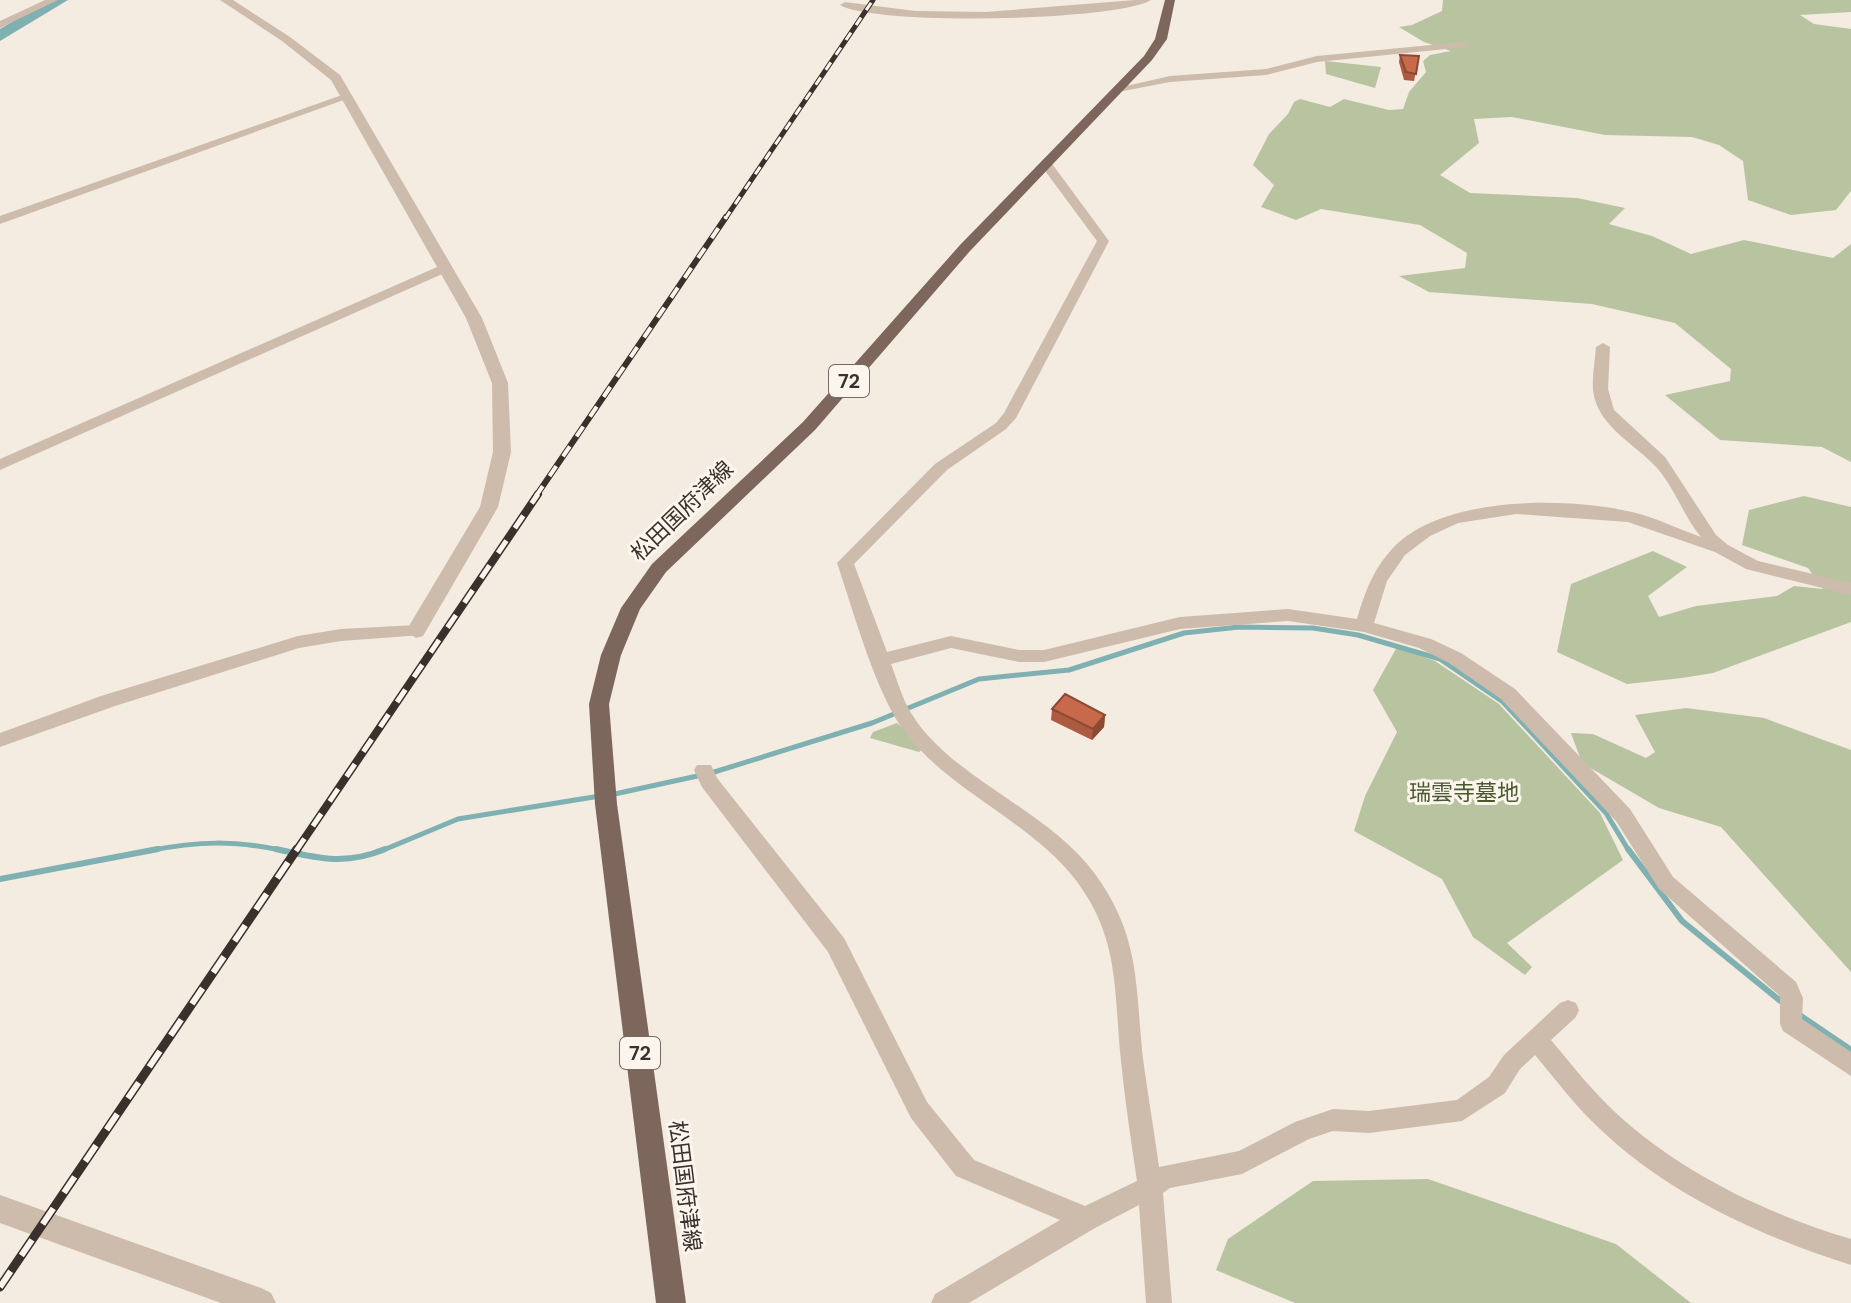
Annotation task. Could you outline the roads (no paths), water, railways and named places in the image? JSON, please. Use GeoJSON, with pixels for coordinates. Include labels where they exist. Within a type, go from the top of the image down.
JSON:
{"type":"FeatureCollection","features":[{"type":"Feature","properties":{"kind":"main road","name":"松田国府津線"},"geometry":{"type":"LineString","coordinates":[[671,1303],[606,797],[599,704],[611,655],[631,608],[659,568],[809,426],[965,248],[1148,58],[1161,39],[1170,2]]}},
{"type":"Feature","properties":{"kind":"street"},"geometry":{"type":"LineString","coordinates":[[0,25],[53,0]]}},
{"type":"Feature","properties":{"kind":"street"},"geometry":{"type":"LineString","coordinates":[[0,740],[108,701],[298,642],[341,635],[416,631],[489,507],[502,452],[500,383],[474,318],[336,78],[318,62],[225,0]]}},
{"type":"Feature","properties":{"kind":"street"},"geometry":{"type":"LineString","coordinates":[[845,5],[894,13],[979,15],[1113,7],[1148,0],[1170,2]]}},
{"type":"Feature","properties":{"kind":"street"},"geometry":{"type":"LineString","coordinates":[[1118,89],[1170,79],[1266,72],[1317,59],[1462,45]]}},
{"type":"Feature","properties":{"kind":"street"},"geometry":{"type":"LineString","coordinates":[[0,220],[346,97]]}},
{"type":"Feature","properties":{"kind":"street"},"geometry":{"type":"LineString","coordinates":[[1046,164],[1103,241],[1011,415],[1001,426],[931,476],[845,563],[902,714],[962,774],[1069,856],[1096,891],[1113,929],[1127,978],[1132,1057],[1150,1187],[1159,1303]]}},
{"type":"Feature","properties":{"kind":"street"},"geometry":{"type":"LineString","coordinates":[[0,465],[444,268]]}},
{"type":"Feature","properties":{"kind":"street"},"geometry":{"type":"LineString","coordinates":[[1603,347],[1600,387],[1603,404],[1611,416],[1660,460],[1705,537],[1755,566],[1781,574],[1821,578],[1851,589]]}},
{"type":"Feature","properties":{"kind":"street"},"geometry":{"type":"LineString","coordinates":[[1364,626],[1379,580],[1409,544],[1434,527],[1485,510],[1614,514],[1719,547]]}},
{"type":"Feature","properties":{"kind":"street"},"geometry":{"type":"LineString","coordinates":[[882,660],[951,642],[1000,653],[1044,656],[1180,623],[1288,615],[1364,626],[1425,643],[1455,658],[1508,694],[1623,815],[1666,883],[1788,989],[1793,1009],[1791,1024],[1851,1065]]}},
{"type":"Feature","properties":{"kind":"street"},"geometry":{"type":"LineString","coordinates":[[706,774],[836,945],[919,1110],[965,1168],[1086,1219]]}},
{"type":"Feature","properties":{"kind":"street"},"geometry":{"type":"LineString","coordinates":[[944,1303],[1086,1219],[1165,1177],[1242,1162],[1303,1130],[1333,1120],[1369,1122],[1462,1110],[1497,1085],[1512,1062],[1568,1010]]}},
{"type":"Feature","properties":{"kind":"street"},"geometry":{"type":"LineString","coordinates":[[1536,1040],[1601,1113],[1642,1149],[1752,1214],[1807,1240],[1851,1252]]}},
{"type":"Feature","properties":{"kind":"street"},"geometry":{"type":"LineString","coordinates":[[0,1209],[261,1303]]}},
{"type":"Feature","properties":{"kind":"waterway"},"geometry":{"type":"LineString","coordinates":[[0,36],[60,0]]}},
{"type":"Feature","properties":{"kind":"waterway"},"geometry":{"type":"LineString","coordinates":[[711,773],[872,723],[979,679],[1069,670],[1184,633],[1239,627],[1313,628],[1358,635],[1440,659],[1503,702],[1606,813],[1629,851]]}},
{"type":"Feature","properties":{"kind":"waterway"},"geometry":{"type":"LineString","coordinates":[[610,795],[702,775]]}},
{"type":"Feature","properties":{"kind":"waterway"},"geometry":{"type":"LineString","coordinates":[[381,851],[458,819],[600,796]]}},
{"type":"Feature","properties":{"kind":"waterway"},"geometry":{"type":"LineString","coordinates":[[151,850],[216,843],[285,851]]}},
{"type":"Feature","properties":{"kind":"waterway"},"geometry":{"type":"LineString","coordinates":[[151,850],[158,849]]}},
{"type":"Feature","properties":{"kind":"waterway"},"geometry":{"type":"LineString","coordinates":[[276,849],[331,859],[357,857],[385,849]]}},
{"type":"Feature","properties":{"kind":"waterway"},"geometry":{"type":"LineString","coordinates":[[1628,849],[1682,921],[1783,1003]]}},
{"type":"Feature","properties":{"kind":"waterway"},"geometry":{"type":"LineString","coordinates":[[0,879],[151,850]]}},
{"type":"Feature","properties":{"kind":"waterway"},"geometry":{"type":"LineString","coordinates":[[1798,1014],[1851,1050]]}},
{"type":"Feature","properties":{"kind":"railway"},"geometry":{"type":"LineString","coordinates":[[725,219],[873,0]]}},
{"type":"Feature","properties":{"kind":"railway"},"geometry":{"type":"LineString","coordinates":[[536,496],[726,217]]}},
{"type":"Feature","properties":{"kind":"railway"},"geometry":{"type":"LineString","coordinates":[[296,851],[538,494]]}},
{"type":"Feature","properties":{"kind":"railway"},"geometry":{"type":"LineString","coordinates":[[0,1287],[297,849]]}},
{"type":"Feature","properties":{"kind":"park label","name":"瑞雲寺墓地"},"geometry":{"type":"Point","coordinates":[1464,792]}}]}
